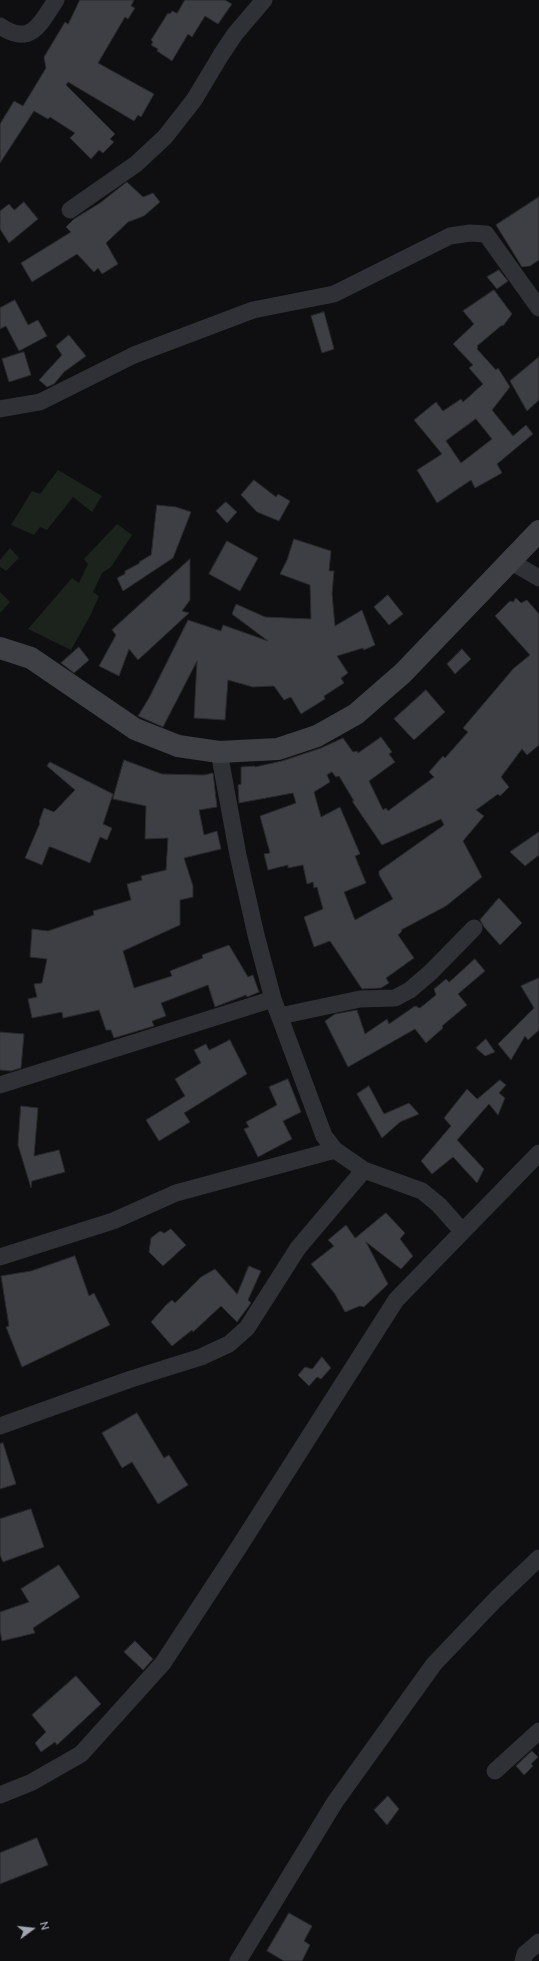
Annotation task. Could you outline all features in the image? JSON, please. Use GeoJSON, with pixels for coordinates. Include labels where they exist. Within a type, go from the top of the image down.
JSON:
{"type":"FeatureCollection","features":[{"type":"Feature","properties":{"kind":"main road"},"geometry":{"type":"LineString","coordinates":[[0,648],[31,658],[135,729],[178,746],[219,752],[278,749],[317,736],[356,714],[403,673],[539,531]]}},
{"type":"Feature","properties":{"kind":"street"},"geometry":{"type":"LineString","coordinates":[[0,26],[11,34],[28,34],[37,28],[56,0]]}},
{"type":"Feature","properties":{"kind":"street"},"geometry":{"type":"LineString","coordinates":[[70,210],[136,164],[165,137],[194,100],[221,54],[235,34],[264,0]]}},
{"type":"Feature","properties":{"kind":"street"},"geometry":{"type":"LineString","coordinates":[[0,409],[40,402],[134,355],[253,310],[334,294],[450,236],[470,233],[486,234],[539,308]]}},
{"type":"Feature","properties":{"kind":"street"},"geometry":{"type":"LineString","coordinates":[[510,561],[539,578]]}},
{"type":"Feature","properties":{"kind":"street"},"geometry":{"type":"LineString","coordinates":[[219,752],[238,856],[256,935],[273,999],[324,1136],[335,1150],[364,1170],[422,1191],[439,1205],[462,1231]]}},
{"type":"Feature","properties":{"kind":"street"},"geometry":{"type":"LineString","coordinates":[[280,1016],[360,999],[395,998],[410,990],[431,972],[474,928]]}},
{"type":"Feature","properties":{"kind":"street"},"geometry":{"type":"LineString","coordinates":[[0,1085],[273,999]]}},
{"type":"Feature","properties":{"kind":"street"},"geometry":{"type":"LineString","coordinates":[[0,1257],[113,1221],[176,1193],[335,1150]]}},
{"type":"Feature","properties":{"kind":"street"},"geometry":{"type":"LineString","coordinates":[[0,1795],[32,1782],[81,1754],[163,1663],[239,1548],[396,1300],[539,1153]]}},
{"type":"Feature","properties":{"kind":"street"},"geometry":{"type":"LineString","coordinates":[[0,1426],[131,1379],[201,1356],[229,1344],[247,1328],[298,1248],[364,1170]]}},
{"type":"Feature","properties":{"kind":"street"},"geometry":{"type":"LineString","coordinates":[[238,1961],[335,1802],[434,1664],[496,1599],[539,1558]]}},
{"type":"Feature","properties":{"kind":"street"},"geometry":{"type":"LineString","coordinates":[[495,1770],[539,1731]]}},
{"type":"Feature","properties":{"kind":"street"},"geometry":{"type":"LineString","coordinates":[[523,1961],[525,1954],[539,1942]]}},
{"type":"Feature","properties":{"kind":"shaded area"},"geometry":{"type":"Polygon","coordinates":[[[58,470],[102,496],[92,512],[73,497],[47,530],[40,527],[34,535],[11,525],[32,491],[40,494],[58,470]]]}},
{"type":"Feature","properties":{"kind":"shaded area"},"geometry":{"type":"Polygon","coordinates":[[[117,524],[132,535],[111,567],[102,573],[93,592],[99,596],[71,650],[28,629],[72,578],[79,583],[88,564],[84,559],[117,524]]]}},
{"type":"Feature","properties":{"kind":"shaded area"},"geometry":{"type":"Polygon","coordinates":[[[10,548],[19,558],[6,571],[0,567],[0,560],[10,548]]]}},
{"type":"Feature","properties":{"kind":"shaded area"},"geometry":{"type":"Polygon","coordinates":[[[0,592],[10,602],[0,613],[0,592]]]}},
{"type":"Feature","properties":{"kind":"building"},"geometry":{"type":"Polygon","coordinates":[[[80,0],[134,0],[131,6],[135,8],[128,19],[125,17],[98,63],[154,94],[141,117],[138,115],[134,121],[68,82],[66,85],[115,134],[110,139],[114,142],[103,153],[99,150],[91,159],[70,138],[75,133],[50,117],[48,119],[34,111],[0,163],[0,124],[14,101],[23,106],[46,68],[44,57],[65,22],[68,24],[80,0]]]}},
{"type":"Feature","properties":{"kind":"building"},"geometry":{"type":"Polygon","coordinates":[[[185,0],[225,0],[232,4],[218,24],[205,16],[192,37],[188,34],[172,61],[151,45],[153,42],[151,40],[168,13],[170,14],[172,11],[177,13],[185,0]]]}},
{"type":"Feature","properties":{"kind":"building"},"geometry":{"type":"Polygon","coordinates":[[[127,182],[143,197],[153,193],[160,202],[144,216],[128,222],[106,243],[118,264],[102,274],[98,268],[94,272],[77,254],[32,282],[21,263],[71,232],[66,227],[74,219],[100,203],[127,182]]]}},
{"type":"Feature","properties":{"kind":"building"},"geometry":{"type":"Polygon","coordinates":[[[539,197],[539,260],[530,266],[522,267],[496,225],[539,197]]]}},
{"type":"Feature","properties":{"kind":"building"},"geometry":{"type":"Polygon","coordinates":[[[24,202],[38,219],[9,243],[0,229],[0,211],[9,204],[14,210],[24,202]]]}},
{"type":"Feature","properties":{"kind":"building"},"geometry":{"type":"Polygon","coordinates":[[[499,270],[508,281],[497,289],[487,277],[499,270]]]}},
{"type":"Feature","properties":{"kind":"building"},"geometry":{"type":"Polygon","coordinates":[[[494,290],[512,314],[503,326],[502,325],[477,346],[477,349],[496,370],[498,368],[510,387],[492,410],[513,436],[526,425],[533,434],[497,464],[502,473],[475,488],[471,480],[437,503],[417,470],[442,454],[414,420],[436,402],[443,411],[461,399],[463,402],[483,384],[469,368],[473,365],[453,344],[474,324],[463,311],[494,290]],[[476,419],[446,441],[461,463],[492,439],[476,419]]]}},
{"type":"Feature","properties":{"kind":"building"},"geometry":{"type":"Polygon","coordinates":[[[15,300],[28,325],[38,320],[47,336],[19,351],[6,326],[0,329],[0,308],[15,300]]]}},
{"type":"Feature","properties":{"kind":"building"},"geometry":{"type":"Polygon","coordinates":[[[324,312],[334,349],[322,353],[311,316],[324,312]]]}},
{"type":"Feature","properties":{"kind":"building"},"geometry":{"type":"Polygon","coordinates":[[[69,335],[86,356],[64,372],[54,384],[47,387],[39,380],[62,355],[56,346],[69,335]]]}},
{"type":"Feature","properties":{"kind":"building"},"geometry":{"type":"Polygon","coordinates":[[[24,352],[31,375],[9,382],[2,359],[24,352]]]}},
{"type":"Feature","properties":{"kind":"building"},"geometry":{"type":"Polygon","coordinates":[[[539,357],[539,400],[527,411],[510,381],[539,357]]]}},
{"type":"Feature","properties":{"kind":"building"},"geometry":{"type":"Polygon","coordinates":[[[254,480],[276,497],[278,494],[290,501],[279,521],[257,512],[241,495],[254,480]]]}},
{"type":"Feature","properties":{"kind":"building"},"geometry":{"type":"Polygon","coordinates":[[[226,502],[237,512],[227,523],[216,511],[226,502]]]}},
{"type":"Feature","properties":{"kind":"building"},"geometry":{"type":"Polygon","coordinates":[[[157,505],[176,507],[191,512],[173,558],[123,591],[117,578],[125,574],[125,571],[151,555],[157,505]]]}},
{"type":"Feature","properties":{"kind":"building"},"geometry":{"type":"Polygon","coordinates":[[[294,539],[331,551],[329,571],[334,571],[332,594],[335,626],[362,610],[375,645],[364,650],[363,648],[337,656],[348,673],[341,678],[344,683],[324,696],[325,699],[301,714],[291,697],[284,700],[274,686],[253,687],[228,680],[225,720],[194,718],[197,661],[163,727],[138,716],[149,698],[188,620],[221,631],[223,625],[268,641],[232,614],[236,604],[265,617],[311,619],[310,585],[280,574],[287,560],[294,539]]]}},
{"type":"Feature","properties":{"kind":"building"},"geometry":{"type":"Polygon","coordinates":[[[227,541],[258,558],[240,591],[209,574],[227,541]]]}},
{"type":"Feature","properties":{"kind":"building"},"geometry":{"type":"Polygon","coordinates":[[[190,559],[190,600],[182,611],[189,613],[138,660],[129,649],[119,676],[99,666],[116,635],[112,630],[190,559]]]}},
{"type":"Feature","properties":{"kind":"building"},"geometry":{"type":"Polygon","coordinates":[[[388,595],[403,614],[389,625],[374,607],[388,595]]]}},
{"type":"Feature","properties":{"kind":"building"},"geometry":{"type":"Polygon","coordinates":[[[516,598],[521,603],[527,600],[539,614],[539,745],[527,755],[522,749],[501,777],[509,787],[500,796],[498,794],[476,810],[484,816],[463,841],[482,877],[446,906],[401,930],[402,931],[398,935],[414,958],[386,978],[389,983],[381,988],[362,989],[330,941],[314,947],[304,917],[323,909],[317,887],[314,888],[313,882],[307,884],[303,865],[288,868],[288,865],[268,870],[264,854],[270,853],[260,816],[296,803],[293,793],[239,803],[238,785],[241,784],[241,767],[255,767],[282,761],[321,748],[343,738],[353,752],[357,751],[358,753],[381,737],[392,752],[389,754],[395,762],[369,781],[383,810],[386,808],[388,811],[434,777],[429,772],[443,756],[445,758],[468,732],[463,728],[513,669],[530,655],[495,616],[510,601],[513,602],[516,598]],[[332,772],[327,775],[330,782],[314,792],[321,817],[340,807],[360,854],[355,856],[366,883],[344,892],[355,920],[393,899],[379,875],[379,871],[444,825],[441,819],[382,845],[352,801],[354,801],[339,776],[336,777],[332,772]]]}},
{"type":"Feature","properties":{"kind":"building"},"geometry":{"type":"Polygon","coordinates":[[[79,647],[89,660],[74,673],[61,663],[79,647]]]}},
{"type":"Feature","properties":{"kind":"building"},"geometry":{"type":"Polygon","coordinates":[[[462,649],[471,659],[455,674],[447,664],[462,649]]]}},
{"type":"Feature","properties":{"kind":"building"},"geometry":{"type":"Polygon","coordinates":[[[426,690],[445,712],[414,740],[394,719],[426,690]]]}},
{"type":"Feature","properties":{"kind":"building"},"geometry":{"type":"Polygon","coordinates":[[[124,760],[162,774],[204,775],[213,773],[217,807],[199,810],[204,835],[217,831],[221,849],[184,858],[193,886],[193,897],[180,900],[180,925],[123,951],[134,988],[172,976],[170,971],[203,958],[202,955],[229,945],[248,977],[253,975],[259,992],[247,997],[246,995],[215,1007],[208,985],[161,1003],[166,1016],[152,1021],[154,1026],[114,1038],[111,1030],[106,1030],[99,1010],[63,1018],[62,1012],[32,1018],[28,999],[37,997],[34,984],[42,983],[47,959],[30,957],[32,929],[48,931],[94,915],[93,911],[131,900],[127,884],[142,880],[141,876],[166,870],[168,838],[145,839],[146,806],[113,799],[124,760]]]}},
{"type":"Feature","properties":{"kind":"building"},"geometry":{"type":"Polygon","coordinates":[[[50,762],[113,794],[103,824],[112,828],[107,840],[100,837],[90,863],[51,847],[49,847],[42,865],[25,858],[40,823],[39,822],[44,808],[54,812],[75,790],[47,766],[50,762]]]}},
{"type":"Feature","properties":{"kind":"building"},"geometry":{"type":"Polygon","coordinates":[[[539,832],[539,855],[525,866],[510,852],[539,832]]]}},
{"type":"Feature","properties":{"kind":"building"},"geometry":{"type":"Polygon","coordinates":[[[499,898],[522,923],[500,945],[484,927],[480,920],[499,898]]]}},
{"type":"Feature","properties":{"kind":"building"},"geometry":{"type":"Polygon","coordinates":[[[475,959],[485,971],[458,994],[467,1005],[442,1026],[443,1028],[426,1043],[415,1029],[348,1067],[325,1021],[335,1014],[357,1010],[365,1034],[387,1019],[389,1024],[415,1006],[420,1008],[436,995],[434,989],[446,979],[449,982],[475,959]]]}},
{"type":"Feature","properties":{"kind":"building"},"geometry":{"type":"Polygon","coordinates":[[[539,978],[539,1030],[528,1040],[525,1036],[511,1060],[498,1044],[534,1008],[521,986],[539,978]]]}},
{"type":"Feature","properties":{"kind":"building"},"geometry":{"type":"Polygon","coordinates":[[[0,1032],[24,1034],[21,1068],[11,1071],[0,1070],[0,1032]]]}},
{"type":"Feature","properties":{"kind":"building"},"geometry":{"type":"Polygon","coordinates":[[[486,1039],[495,1052],[485,1056],[476,1048],[486,1039]]]}},
{"type":"Feature","properties":{"kind":"building"},"geometry":{"type":"Polygon","coordinates":[[[230,1040],[247,1074],[184,1113],[190,1122],[159,1141],[146,1120],[185,1096],[175,1079],[201,1063],[194,1050],[206,1044],[209,1050],[230,1040]]]}},
{"type":"Feature","properties":{"kind":"building"},"geometry":{"type":"Polygon","coordinates":[[[288,1079],[301,1112],[283,1121],[292,1139],[258,1157],[244,1129],[249,1127],[246,1122],[277,1105],[269,1087],[288,1079]]]}},
{"type":"Feature","properties":{"kind":"building"},"geometry":{"type":"Polygon","coordinates":[[[500,1080],[506,1085],[499,1093],[505,1098],[498,1115],[489,1104],[457,1140],[484,1169],[477,1183],[453,1157],[432,1174],[421,1161],[451,1126],[444,1118],[467,1089],[477,1099],[500,1080]]]}},
{"type":"Feature","properties":{"kind":"building"},"geometry":{"type":"Polygon","coordinates":[[[369,1086],[384,1114],[409,1103],[419,1114],[400,1122],[382,1138],[357,1094],[369,1086]]]}},
{"type":"Feature","properties":{"kind":"building"},"geometry":{"type":"Polygon","coordinates":[[[21,1106],[38,1108],[34,1156],[59,1150],[65,1172],[32,1181],[31,1188],[18,1145],[21,1106]]]}},
{"type":"Feature","properties":{"kind":"building"},"geometry":{"type":"Polygon","coordinates":[[[386,1213],[405,1233],[400,1239],[413,1256],[401,1269],[366,1242],[388,1284],[364,1307],[360,1306],[345,1312],[335,1294],[311,1264],[334,1246],[328,1240],[346,1225],[355,1238],[386,1213]]]}},
{"type":"Feature","properties":{"kind":"building"},"geometry":{"type":"Polygon","coordinates":[[[171,1229],[186,1245],[163,1266],[149,1252],[151,1238],[160,1231],[164,1233],[171,1229]]]}},
{"type":"Feature","properties":{"kind":"building"},"geometry":{"type":"Polygon","coordinates":[[[75,1256],[89,1296],[94,1293],[110,1325],[22,1367],[6,1327],[9,1326],[1,1276],[31,1271],[75,1256]]]}},
{"type":"Feature","properties":{"kind":"building"},"geometry":{"type":"Polygon","coordinates":[[[249,1266],[261,1271],[248,1300],[251,1303],[237,1322],[221,1306],[193,1332],[192,1330],[172,1346],[151,1322],[172,1300],[175,1303],[201,1277],[215,1269],[237,1294],[249,1266]]]}},
{"type":"Feature","properties":{"kind":"building"},"geometry":{"type":"Polygon","coordinates":[[[322,1357],[331,1368],[321,1379],[317,1377],[309,1386],[298,1375],[305,1367],[312,1369],[322,1357]]]}},
{"type":"Feature","properties":{"kind":"building"},"geometry":{"type":"Polygon","coordinates":[[[137,1413],[164,1458],[169,1455],[188,1485],[158,1504],[132,1462],[122,1468],[102,1433],[137,1413]]]}},
{"type":"Feature","properties":{"kind":"building"},"geometry":{"type":"Polygon","coordinates":[[[3,1443],[16,1484],[0,1489],[0,1444],[3,1443]]]}},
{"type":"Feature","properties":{"kind":"building"},"geometry":{"type":"Polygon","coordinates":[[[31,1509],[44,1547],[3,1562],[0,1555],[0,1519],[31,1509]]]}},
{"type":"Feature","properties":{"kind":"building"},"geometry":{"type":"Polygon","coordinates":[[[59,1565],[80,1597],[33,1628],[35,1633],[2,1641],[0,1631],[0,1612],[29,1602],[21,1589],[59,1565]]]}},
{"type":"Feature","properties":{"kind":"building"},"geometry":{"type":"Polygon","coordinates":[[[135,1641],[153,1659],[143,1670],[124,1652],[135,1641]]]}},
{"type":"Feature","properties":{"kind":"building"},"geometry":{"type":"Polygon","coordinates":[[[76,1676],[101,1704],[57,1745],[55,1742],[41,1752],[35,1743],[46,1732],[32,1715],[76,1676]]]}},
{"type":"Feature","properties":{"kind":"building"},"geometry":{"type":"Polygon","coordinates":[[[532,1751],[538,1757],[531,1764],[533,1766],[524,1775],[516,1766],[532,1751]]]}},
{"type":"Feature","properties":{"kind":"building"},"geometry":{"type":"Polygon","coordinates":[[[388,1796],[399,1809],[387,1825],[374,1810],[388,1796]]]}},
{"type":"Feature","properties":{"kind":"building"},"geometry":{"type":"Polygon","coordinates":[[[37,1838],[48,1865],[0,1884],[0,1853],[37,1838]]]}},
{"type":"Feature","properties":{"kind":"building"},"geometry":{"type":"Polygon","coordinates":[[[289,1913],[312,1926],[304,1941],[310,1945],[302,1961],[284,1961],[267,1951],[289,1913]]]}}]}
